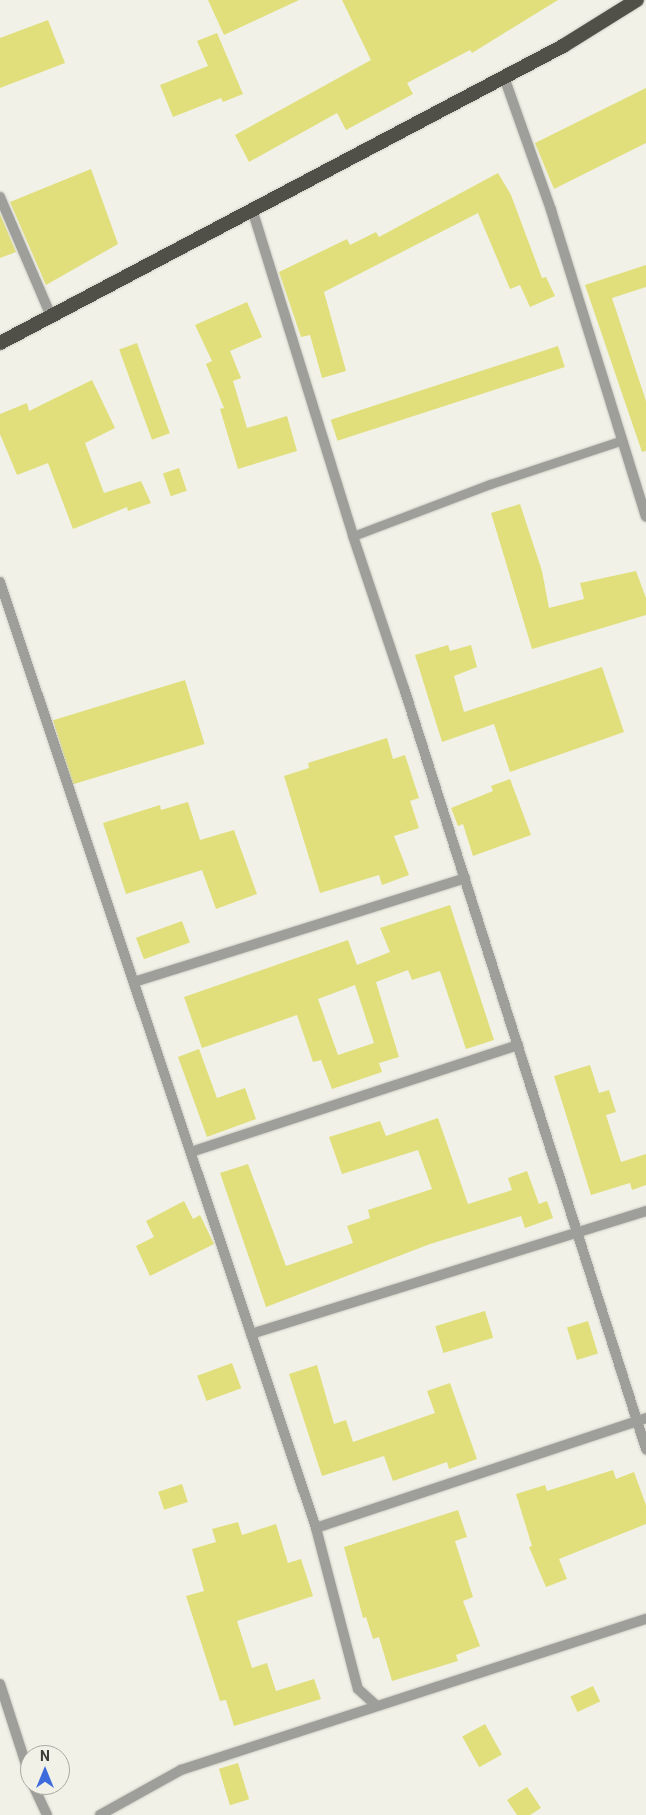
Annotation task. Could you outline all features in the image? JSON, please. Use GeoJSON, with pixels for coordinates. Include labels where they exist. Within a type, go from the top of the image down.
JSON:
{"type":"FeatureCollection","features":[{"type":"Feature","properties":{"kind":"highway"},"geometry":{"type":"LineString","coordinates":[[0,342],[504,77],[637,0]]}},
{"type":"Feature","properties":{"kind":"street"},"geometry":{"type":"LineString","coordinates":[[504,77],[551,210],[620,441],[646,517]]}},
{"type":"Feature","properties":{"kind":"street"},"geometry":{"type":"LineString","coordinates":[[0,197],[51,316]]}},
{"type":"Feature","properties":{"kind":"street"},"geometry":{"type":"LineString","coordinates":[[252,209],[353,536],[465,878],[577,1232],[642,1420],[646,1449]]}},
{"type":"Feature","properties":{"kind":"street"},"geometry":{"type":"LineString","coordinates":[[0,582],[316,1528],[358,1689],[377,1706]]}},
{"type":"Feature","properties":{"kind":"street"},"geometry":{"type":"LineString","coordinates":[[134,982],[465,878]]}},
{"type":"Feature","properties":{"kind":"street"},"geometry":{"type":"LineString","coordinates":[[191,1152],[518,1045]]}},
{"type":"Feature","properties":{"kind":"street"},"geometry":{"type":"LineString","coordinates":[[252,1334],[646,1211]]}},
{"type":"Feature","properties":{"kind":"street"},"geometry":{"type":"LineString","coordinates":[[316,1528],[642,1420]]}},
{"type":"Feature","properties":{"kind":"street"},"geometry":{"type":"LineString","coordinates":[[100,1815],[180,1770],[646,1619]]}},
{"type":"Feature","properties":{"kind":"street"},"geometry":{"type":"LineString","coordinates":[[0,1684],[20,1746]]}},
{"type":"Feature","properties":{"kind":"street"},"geometry":{"type":"LineString","coordinates":[[38,1795],[47,1815]]}},
{"type":"Feature","properties":{"kind":"lane"},"geometry":{"type":"LineString","coordinates":[[353,536],[490,484],[620,441]]}},
{"type":"Feature","properties":{"kind":"building"},"geometry":{"type":"Polygon","coordinates":[[[208,0],[299,0],[224,35],[208,0]]]}},
{"type":"Feature","properties":{"kind":"building"},"geometry":{"type":"Polygon","coordinates":[[[342,0],[558,0],[472,53],[470,50],[407,83],[413,94],[346,130],[337,113],[249,162],[235,135],[371,60],[342,0]]]}},
{"type":"Feature","properties":{"kind":"building"},"geometry":{"type":"Polygon","coordinates":[[[48,20],[65,63],[0,88],[0,38],[48,20]]]}},
{"type":"Feature","properties":{"kind":"building"},"geometry":{"type":"Polygon","coordinates":[[[217,33],[243,94],[223,102],[221,98],[173,117],[160,85],[208,66],[197,41],[217,33]]]}},
{"type":"Feature","properties":{"kind":"building"},"geometry":{"type":"Polygon","coordinates":[[[646,88],[646,143],[554,189],[535,143],[646,88]]]}},
{"type":"Feature","properties":{"kind":"building"},"geometry":{"type":"Polygon","coordinates":[[[91,169],[118,244],[46,285],[10,202],[91,169]]]}},
{"type":"Feature","properties":{"kind":"building"},"geometry":{"type":"Polygon","coordinates":[[[498,173],[511,195],[542,278],[546,277],[555,296],[530,307],[520,285],[510,289],[478,213],[324,292],[346,371],[322,378],[310,335],[301,337],[279,272],[347,239],[350,245],[376,232],[379,237],[498,173]]]}},
{"type":"Feature","properties":{"kind":"building"},"geometry":{"type":"Polygon","coordinates":[[[0,214],[16,252],[0,258],[0,214]]]}},
{"type":"Feature","properties":{"kind":"building"},"geometry":{"type":"Polygon","coordinates":[[[646,265],[646,287],[612,298],[646,401],[646,451],[642,452],[585,285],[646,265]]]}},
{"type":"Feature","properties":{"kind":"building"},"geometry":{"type":"Polygon","coordinates":[[[247,302],[262,337],[230,351],[241,378],[233,381],[247,428],[287,416],[297,451],[238,469],[220,409],[224,408],[206,364],[212,361],[195,325],[247,302]]]}},
{"type":"Feature","properties":{"kind":"building"},"geometry":{"type":"Polygon","coordinates":[[[137,343],[170,433],[152,440],[119,349],[137,343]]]}},
{"type":"Feature","properties":{"kind":"building"},"geometry":{"type":"Polygon","coordinates":[[[558,346],[565,367],[337,441],[331,420],[558,346]]]}},
{"type":"Feature","properties":{"kind":"building"},"geometry":{"type":"Polygon","coordinates":[[[92,380],[115,428],[85,443],[104,493],[141,481],[151,503],[128,511],[127,507],[73,529],[48,463],[17,475],[0,434],[0,414],[27,403],[29,411],[92,380]]]}},
{"type":"Feature","properties":{"kind":"building"},"geometry":{"type":"Polygon","coordinates":[[[179,468],[187,491],[171,496],[163,474],[179,468]]]}},
{"type":"Feature","properties":{"kind":"building"},"geometry":{"type":"Polygon","coordinates":[[[520,504],[542,571],[549,608],[584,599],[580,583],[636,571],[646,598],[646,615],[532,649],[491,513],[520,504]]]}},
{"type":"Feature","properties":{"kind":"building"},"geometry":{"type":"Polygon","coordinates":[[[448,645],[450,651],[471,645],[477,667],[454,676],[464,712],[602,667],[624,732],[510,772],[494,724],[442,742],[415,655],[448,645]]]}},
{"type":"Feature","properties":{"kind":"building"},"geometry":{"type":"Polygon","coordinates":[[[185,680],[205,744],[73,784],[53,720],[185,680]]]}},
{"type":"Feature","properties":{"kind":"building"},"geometry":{"type":"Polygon","coordinates":[[[387,738],[393,759],[405,755],[419,798],[410,801],[419,828],[394,836],[409,875],[382,885],[379,875],[320,893],[284,776],[309,768],[308,763],[387,738]]]}},
{"type":"Feature","properties":{"kind":"building"},"geometry":{"type":"Polygon","coordinates":[[[510,779],[531,835],[473,856],[463,824],[458,826],[451,808],[493,791],[491,786],[510,779]]]}},
{"type":"Feature","properties":{"kind":"building"},"geometry":{"type":"Polygon","coordinates":[[[188,802],[200,840],[234,830],[257,894],[216,909],[202,870],[126,894],[103,823],[160,805],[161,810],[188,802]]]}},
{"type":"Feature","properties":{"kind":"building"},"geometry":{"type":"Polygon","coordinates":[[[450,905],[494,1040],[466,1049],[440,971],[412,980],[408,970],[376,982],[399,1057],[379,1063],[382,1072],[332,1089],[321,1060],[313,1062],[297,1015],[202,1048],[184,997],[348,940],[357,965],[390,952],[380,928],[450,905]],[[355,985],[318,999],[338,1055],[374,1043],[355,985]]]}},
{"type":"Feature","properties":{"kind":"building"},"geometry":{"type":"Polygon","coordinates":[[[182,921],[190,943],[144,959],[136,938],[182,921]]]}},
{"type":"Feature","properties":{"kind":"building"},"geometry":{"type":"Polygon","coordinates":[[[199,1049],[217,1098],[245,1088],[256,1119],[207,1137],[178,1057],[199,1049]]]}},
{"type":"Feature","properties":{"kind":"building"},"geometry":{"type":"Polygon","coordinates":[[[590,1065],[599,1093],[609,1090],[616,1112],[606,1115],[621,1162],[646,1154],[646,1185],[632,1190],[630,1183],[591,1195],[554,1076],[590,1065]]]}},
{"type":"Feature","properties":{"kind":"building"},"geometry":{"type":"Polygon","coordinates":[[[438,1118],[468,1204],[512,1190],[508,1178],[527,1171],[539,1204],[547,1201],[553,1218],[525,1228],[521,1216],[430,1244],[266,1307],[220,1173],[248,1164],[286,1266],[353,1243],[347,1226],[370,1218],[368,1210],[432,1189],[418,1150],[342,1174],[329,1137],[380,1121],[386,1136],[438,1118]]]}},
{"type":"Feature","properties":{"kind":"building"},"geometry":{"type":"Polygon","coordinates":[[[184,1201],[193,1219],[200,1215],[214,1244],[150,1276],[136,1246],[154,1237],[146,1221],[184,1201]]]}},
{"type":"Feature","properties":{"kind":"building"},"geometry":{"type":"Polygon","coordinates":[[[485,1311],[493,1338],[443,1353],[435,1326],[485,1311]]]}},
{"type":"Feature","properties":{"kind":"building"},"geometry":{"type":"Polygon","coordinates":[[[588,1321],[598,1354],[577,1360],[567,1327],[588,1321]]]}},
{"type":"Feature","properties":{"kind":"building"},"geometry":{"type":"Polygon","coordinates":[[[232,1363],[241,1388],[206,1401],[197,1376],[232,1363]]]}},
{"type":"Feature","properties":{"kind":"building"},"geometry":{"type":"Polygon","coordinates":[[[317,1365],[334,1424],[346,1420],[353,1442],[435,1413],[427,1391],[450,1383],[477,1459],[449,1469],[447,1462],[393,1481],[384,1456],[322,1476],[289,1374],[317,1365]]]}},
{"type":"Feature","properties":{"kind":"building"},"geometry":{"type":"Polygon","coordinates":[[[613,1470],[616,1479],[634,1472],[646,1505],[646,1524],[559,1559],[567,1579],[546,1587],[529,1547],[532,1546],[516,1494],[545,1485],[547,1491],[613,1470]]]}},
{"type":"Feature","properties":{"kind":"building"},"geometry":{"type":"Polygon","coordinates":[[[182,1484],[188,1502],[164,1510],[158,1492],[182,1484]]]}},
{"type":"Feature","properties":{"kind":"building"},"geometry":{"type":"Polygon","coordinates":[[[458,1510],[467,1537],[455,1541],[473,1597],[463,1601],[480,1646],[456,1655],[458,1661],[392,1681],[379,1637],[373,1639],[366,1617],[363,1618],[344,1547],[458,1510]]]}},
{"type":"Feature","properties":{"kind":"building"},"geometry":{"type":"Polygon","coordinates":[[[238,1522],[242,1535],[276,1524],[288,1563],[301,1559],[313,1596],[237,1621],[252,1668],[267,1663],[276,1691],[314,1679],[321,1699],[234,1726],[226,1700],[220,1701],[186,1596],[204,1591],[192,1549],[216,1542],[212,1529],[238,1522]]]}},
{"type":"Feature","properties":{"kind":"building"},"geometry":{"type":"Polygon","coordinates":[[[593,1686],[600,1701],[578,1712],[570,1697],[593,1686]]]}},
{"type":"Feature","properties":{"kind":"building"},"geometry":{"type":"Polygon","coordinates":[[[485,1724],[502,1755],[479,1767],[462,1737],[485,1724]]]}},
{"type":"Feature","properties":{"kind":"building"},"geometry":{"type":"Polygon","coordinates":[[[238,1763],[249,1799],[230,1805],[219,1769],[238,1763]]]}},
{"type":"Feature","properties":{"kind":"building"},"geometry":{"type":"Polygon","coordinates":[[[527,1787],[541,1808],[530,1815],[517,1815],[507,1800],[527,1787]]]}}]}
